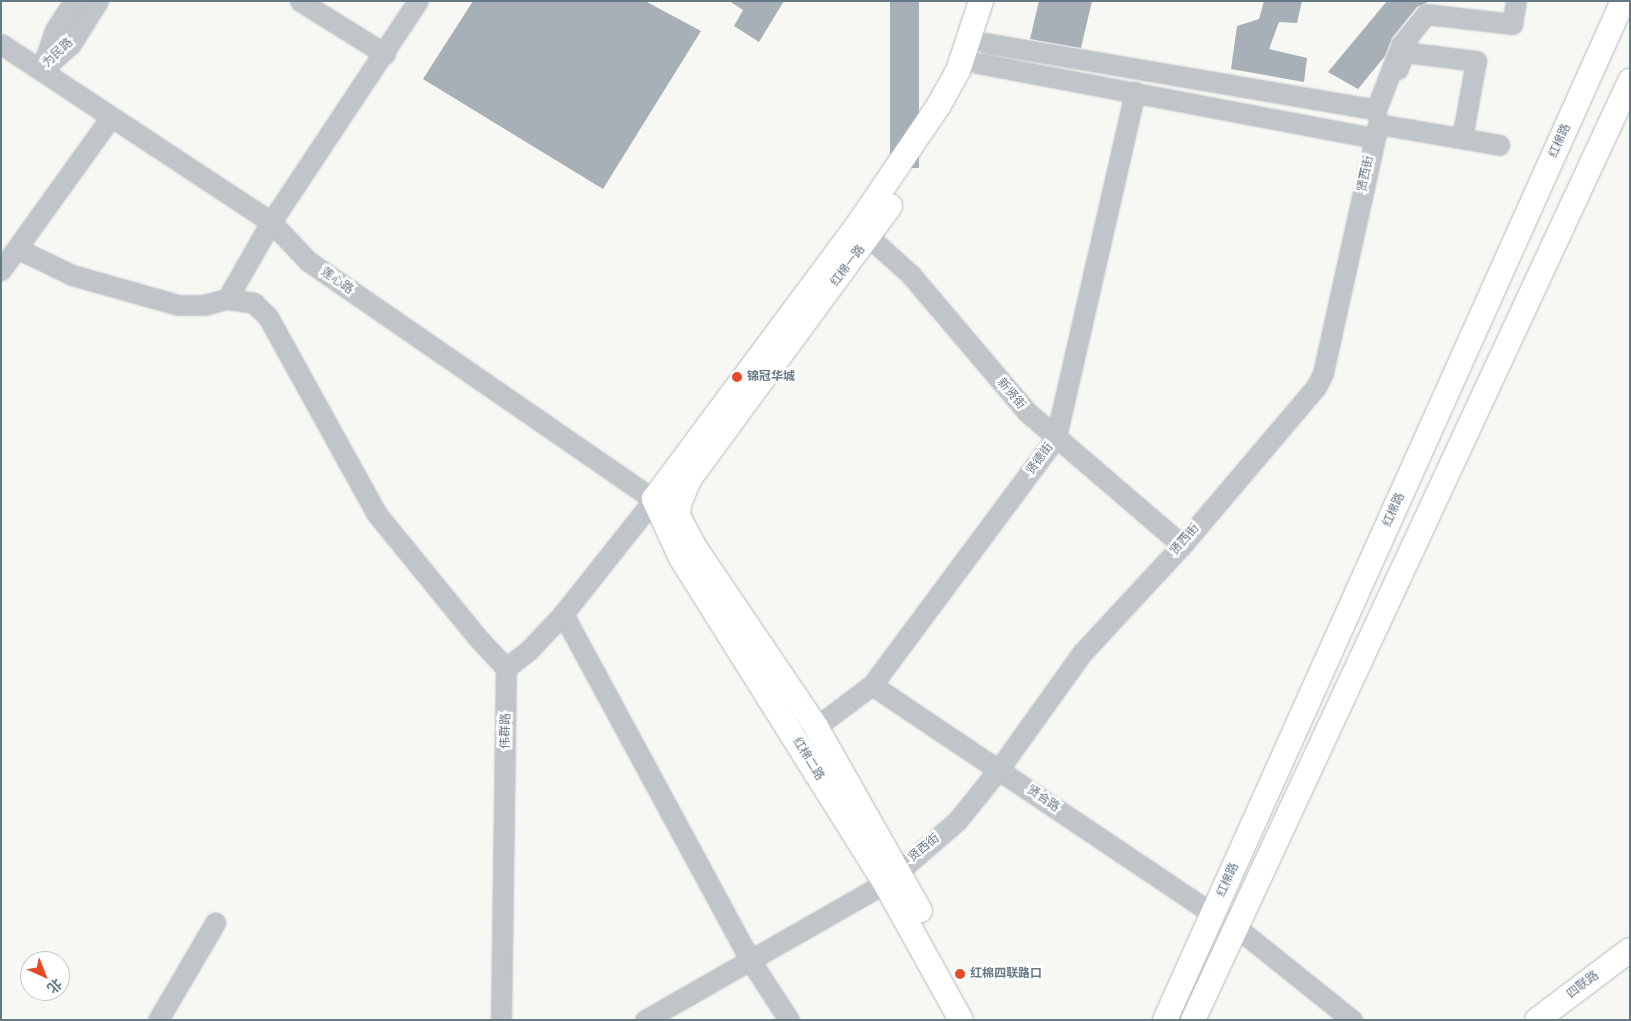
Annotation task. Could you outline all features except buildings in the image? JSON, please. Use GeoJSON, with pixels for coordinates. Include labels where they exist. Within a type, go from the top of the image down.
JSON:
{"type":"FeatureCollection","features":[{"type":"Feature","properties":{"kind":"main road","name":"红棉一路"},"geometry":{"type":"LineString","coordinates":[[678,516],[678,503],[689,480],[863,231],[953,80],[970,40],[981,1]]}},
{"type":"Feature","properties":{"kind":"main road","name":"红棉一路"},"geometry":{"type":"LineString","coordinates":[[654,499],[951,117],[982,53],[996,1]]}},
{"type":"Feature","properties":{"kind":"main road","name":"红棉路"},"geometry":{"type":"LineString","coordinates":[[1165,1020],[1623,1]]}},
{"type":"Feature","properties":{"kind":"main road"},"geometry":{"type":"LineString","coordinates":[[1193,1020],[1628,92]]}},
{"type":"Feature","properties":{"kind":"main road","name":"红棉二路"},"geometry":{"type":"LineString","coordinates":[[654,499],[681,558],[891,876],[979,1020]]}},
{"type":"Feature","properties":{"kind":"main road","name":"红棉二路"},"geometry":{"type":"LineString","coordinates":[[678,516],[695,548],[816,727],[962,1020]]}},
{"type":"Feature","properties":{"kind":"main road","name":"四联路"},"geometry":{"type":"LineString","coordinates":[[1536,1020],[1630,950]]}},
{"type":"Feature","properties":{"kind":"street","name":"为民路"},"geometry":{"type":"LineString","coordinates":[[42,70],[55,30],[74,1]]}},
{"type":"Feature","properties":{"kind":"street","name":"为民路"},"geometry":{"type":"LineString","coordinates":[[42,70],[71,44],[98,1]]}},
{"type":"Feature","properties":{"kind":"street"},"geometry":{"type":"LineString","coordinates":[[300,1],[385,54]]}},
{"type":"Feature","properties":{"kind":"street"},"geometry":{"type":"LineString","coordinates":[[227,300],[271,222],[385,54],[418,1]]}},
{"type":"Feature","properties":{"kind":"street"},"geometry":{"type":"LineString","coordinates":[[982,53],[1376,110],[1401,45],[1426,14],[1512,24],[1516,1]]}},
{"type":"Feature","properties":{"kind":"street","name":"莲心路"},"geometry":{"type":"LineString","coordinates":[[1,44],[271,222],[308,261],[678,516]]}},
{"type":"Feature","properties":{"kind":"street","name":"贤西街"},"geometry":{"type":"LineString","coordinates":[[645,1020],[891,876],[957,821],[999,770],[1082,653],[1182,545],[1316,387],[1323,373],[1376,131],[1404,52],[1476,61],[1462,138]]}},
{"type":"Feature","properties":{"kind":"street"},"geometry":{"type":"LineString","coordinates":[[982,53],[1135,92],[1376,131],[1462,138],[1499,145]]}},
{"type":"Feature","properties":{"kind":"street","name":"贤德街"},"geometry":{"type":"LineString","coordinates":[[816,727],[872,685],[1056,437],[1135,92]]}},
{"type":"Feature","properties":{"kind":"street"},"geometry":{"type":"LineString","coordinates":[[1,270],[18,249],[111,117]]}},
{"type":"Feature","properties":{"kind":"street","name":"新贤街"},"geometry":{"type":"LineString","coordinates":[[863,231],[911,274],[1027,412],[1182,545]]}},
{"type":"Feature","properties":{"kind":"street"},"geometry":{"type":"LineString","coordinates":[[18,249],[72,275],[178,306],[204,305],[227,300],[254,303],[268,317],[376,513],[477,637],[506,668],[529,650],[562,614],[654,499]]}},
{"type":"Feature","properties":{"kind":"street"},"geometry":{"type":"LineString","coordinates":[[562,614],[750,960],[789,1020]]}},
{"type":"Feature","properties":{"kind":"street","name":"伟群路"},"geometry":{"type":"LineString","coordinates":[[501,1020],[506,668]]}},
{"type":"Feature","properties":{"kind":"street","name":"贤合路"},"geometry":{"type":"LineString","coordinates":[[872,685],[1213,914]]}},
{"type":"Feature","properties":{"kind":"street"},"geometry":{"type":"LineString","coordinates":[[158,1020],[215,923]]}},
{"type":"Feature","properties":{"kind":"street"},"geometry":{"type":"LineString","coordinates":[[1236,927],[1352,1020]]}},
{"type":"Feature","properties":{"kind":"place","name":"锦冠华城"},"geometry":{"type":"Point","coordinates":[737,377]}},
{"type":"Feature","properties":{"kind":"place","name":"红棉四联路口"},"geometry":{"type":"Point","coordinates":[960,974]}}]}
